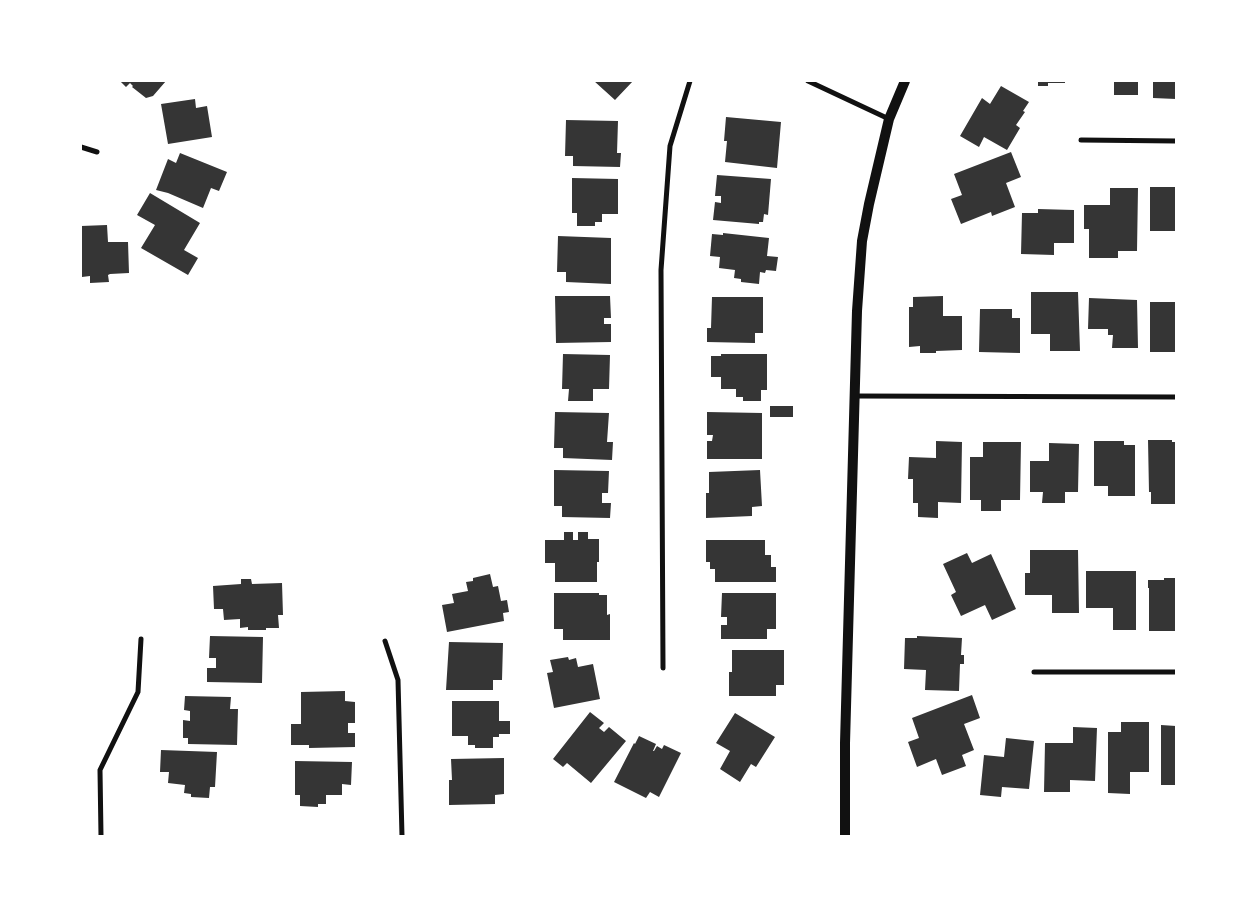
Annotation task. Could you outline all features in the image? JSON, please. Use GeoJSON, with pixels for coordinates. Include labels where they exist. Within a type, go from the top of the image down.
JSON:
{"type":"FeatureCollection","features":[{"type":"Feature","properties":{"kind":"main road"},"geometry":{"type":"LineString","coordinates":[[845,836],[845,743],[857,311],[862,241],[888,119],[905,81]]}},
{"type":"Feature","properties":{"kind":"street"},"geometry":{"type":"LineString","coordinates":[[663,668],[662,270],[670,146],[690,81]]}},
{"type":"Feature","properties":{"kind":"street"},"geometry":{"type":"LineString","coordinates":[[808,81],[888,119]]}},
{"type":"Feature","properties":{"kind":"street"},"geometry":{"type":"LineString","coordinates":[[1081,140],[1176,141]]}},
{"type":"Feature","properties":{"kind":"street"},"geometry":{"type":"LineString","coordinates":[[81,147],[97,152]]}},
{"type":"Feature","properties":{"kind":"street"},"geometry":{"type":"LineString","coordinates":[[855,396],[1176,397]]}},
{"type":"Feature","properties":{"kind":"street"},"geometry":{"type":"LineString","coordinates":[[100,836],[100,770],[138,692],[141,639]]}},
{"type":"Feature","properties":{"kind":"street"},"geometry":{"type":"LineString","coordinates":[[385,641],[398,680],[402,836]]}},
{"type":"Feature","properties":{"kind":"street"},"geometry":{"type":"LineString","coordinates":[[1034,672],[1176,672]]}},
{"type":"Feature","properties":{"kind":"building"},"geometry":{"type":"Polygon","coordinates":[[[120,81],[166,81],[153,96],[146,98],[132,87],[130,83],[126,87],[120,81]]]}},
{"type":"Feature","properties":{"kind":"building"},"geometry":{"type":"Polygon","coordinates":[[[594,81],[633,81],[615,100],[594,81]]]}},
{"type":"Feature","properties":{"kind":"building"},"geometry":{"type":"Polygon","coordinates":[[[1038,81],[1065,81],[1065,83],[1048,83],[1048,86],[1038,86],[1038,81]]]}},
{"type":"Feature","properties":{"kind":"building"},"geometry":{"type":"Polygon","coordinates":[[[1114,81],[1138,81],[1138,95],[1114,95],[1114,81]]]}},
{"type":"Feature","properties":{"kind":"building"},"geometry":{"type":"Polygon","coordinates":[[[1153,81],[1176,81],[1176,99],[1153,98],[1153,81]]]}},
{"type":"Feature","properties":{"kind":"building"},"geometry":{"type":"Polygon","coordinates":[[[1001,86],[1029,102],[1016,125],[1020,128],[1007,150],[984,137],[979,147],[960,136],[982,98],[990,104],[1001,86]]]}},
{"type":"Feature","properties":{"kind":"building"},"geometry":{"type":"Polygon","coordinates":[[[195,99],[196,108],[207,106],[212,137],[168,144],[161,104],[195,99]]]}},
{"type":"Feature","properties":{"kind":"building"},"geometry":{"type":"Polygon","coordinates":[[[726,117],[781,122],[777,168],[725,162],[727,141],[724,141],[726,117]]]}},
{"type":"Feature","properties":{"kind":"building"},"geometry":{"type":"Polygon","coordinates":[[[566,120],[618,121],[617,153],[621,153],[620,167],[573,166],[573,156],[565,156],[566,120]]]}},
{"type":"Feature","properties":{"kind":"building"},"geometry":{"type":"Polygon","coordinates":[[[1011,152],[1021,177],[1006,183],[1015,207],[992,216],[991,212],[961,224],[951,199],[962,195],[954,174],[1011,152]]]}},
{"type":"Feature","properties":{"kind":"building"},"geometry":{"type":"Polygon","coordinates":[[[180,153],[227,172],[219,191],[211,188],[203,208],[156,190],[168,159],[176,163],[180,153]]]}},
{"type":"Feature","properties":{"kind":"building"},"geometry":{"type":"Polygon","coordinates":[[[717,175],[771,179],[768,215],[764,214],[763,222],[759,222],[759,224],[713,220],[715,202],[721,203],[721,196],[715,196],[717,175]]]}},
{"type":"Feature","properties":{"kind":"building"},"geometry":{"type":"Polygon","coordinates":[[[572,178],[618,179],[618,214],[602,214],[602,222],[595,222],[595,226],[577,226],[577,213],[572,213],[572,178]]]}},
{"type":"Feature","properties":{"kind":"building"},"geometry":{"type":"Polygon","coordinates":[[[1150,187],[1176,187],[1176,231],[1150,231],[1150,187]]]}},
{"type":"Feature","properties":{"kind":"building"},"geometry":{"type":"Polygon","coordinates":[[[1110,188],[1138,188],[1137,251],[1118,251],[1118,258],[1089,258],[1089,229],[1084,229],[1084,205],[1110,205],[1110,188]]]}},
{"type":"Feature","properties":{"kind":"building"},"geometry":{"type":"Polygon","coordinates":[[[150,193],[200,223],[184,250],[198,258],[188,275],[141,248],[155,225],[137,215],[150,193]]]}},
{"type":"Feature","properties":{"kind":"building"},"geometry":{"type":"Polygon","coordinates":[[[1038,209],[1074,210],[1074,243],[1054,243],[1054,255],[1021,254],[1022,213],[1038,213],[1038,209]]]}},
{"type":"Feature","properties":{"kind":"building"},"geometry":{"type":"Polygon","coordinates":[[[107,225],[108,242],[128,242],[129,273],[110,274],[108,275],[109,282],[90,283],[90,276],[82,277],[81,226],[107,225]]]}},
{"type":"Feature","properties":{"kind":"building"},"geometry":{"type":"Polygon","coordinates":[[[723,233],[769,238],[767,256],[778,257],[776,271],[766,270],[765,273],[760,272],[759,284],[741,282],[741,279],[734,278],[735,270],[719,268],[720,257],[710,256],[712,234],[723,235],[723,233]]]}},
{"type":"Feature","properties":{"kind":"building"},"geometry":{"type":"Polygon","coordinates":[[[558,236],[611,238],[611,284],[566,282],[566,272],[557,272],[558,236]]]}},
{"type":"Feature","properties":{"kind":"building"},"geometry":{"type":"Polygon","coordinates":[[[1031,292],[1078,292],[1080,351],[1050,351],[1050,334],[1031,334],[1031,292]]]}},
{"type":"Feature","properties":{"kind":"building"},"geometry":{"type":"Polygon","coordinates":[[[555,296],[610,296],[611,318],[604,318],[604,324],[611,324],[611,342],[556,343],[555,296]]]}},
{"type":"Feature","properties":{"kind":"building"},"geometry":{"type":"Polygon","coordinates":[[[943,296],[943,316],[962,316],[962,350],[920,353],[920,346],[909,347],[909,307],[913,307],[913,297],[943,296]]]}},
{"type":"Feature","properties":{"kind":"building"},"geometry":{"type":"Polygon","coordinates":[[[712,297],[763,297],[763,333],[755,333],[755,343],[707,342],[707,328],[711,328],[712,297]]]}},
{"type":"Feature","properties":{"kind":"building"},"geometry":{"type":"Polygon","coordinates":[[[1089,298],[1137,300],[1138,348],[1112,348],[1113,335],[1108,335],[1108,329],[1088,329],[1089,298]]]}},
{"type":"Feature","properties":{"kind":"building"},"geometry":{"type":"Polygon","coordinates":[[[1150,302],[1176,302],[1176,352],[1150,352],[1150,302]]]}},
{"type":"Feature","properties":{"kind":"building"},"geometry":{"type":"Polygon","coordinates":[[[980,309],[1012,309],[1012,318],[1020,318],[1020,353],[979,352],[980,309]]]}},
{"type":"Feature","properties":{"kind":"building"},"geometry":{"type":"Polygon","coordinates":[[[563,354],[610,355],[609,389],[593,389],[593,401],[568,401],[569,389],[562,389],[563,354]]]}},
{"type":"Feature","properties":{"kind":"building"},"geometry":{"type":"Polygon","coordinates":[[[721,354],[767,354],[767,390],[761,390],[761,401],[743,401],[743,397],[736,397],[736,389],[721,389],[721,377],[711,377],[711,356],[721,356],[721,354]]]}},
{"type":"Feature","properties":{"kind":"building"},"geometry":{"type":"Polygon","coordinates":[[[770,406],[793,406],[793,417],[770,417],[770,406]]]}},
{"type":"Feature","properties":{"kind":"building"},"geometry":{"type":"Polygon","coordinates":[[[555,412],[609,413],[607,442],[613,442],[612,460],[563,458],[563,448],[554,448],[555,412]]]}},
{"type":"Feature","properties":{"kind":"building"},"geometry":{"type":"Polygon","coordinates":[[[707,412],[762,413],[762,459],[707,459],[707,441],[712,441],[713,435],[707,435],[707,412]]]}},
{"type":"Feature","properties":{"kind":"building"},"geometry":{"type":"Polygon","coordinates":[[[1148,440],[1172,440],[1172,442],[1176,442],[1176,504],[1151,504],[1148,440]]]}},
{"type":"Feature","properties":{"kind":"building"},"geometry":{"type":"Polygon","coordinates":[[[936,441],[962,442],[961,503],[938,502],[938,518],[918,517],[918,503],[913,503],[913,479],[908,479],[909,457],[936,458],[936,441]]]}},
{"type":"Feature","properties":{"kind":"building"},"geometry":{"type":"Polygon","coordinates":[[[1094,441],[1124,441],[1124,445],[1135,445],[1135,496],[1108,496],[1108,486],[1094,486],[1094,441]]]}},
{"type":"Feature","properties":{"kind":"building"},"geometry":{"type":"Polygon","coordinates":[[[983,442],[1021,442],[1020,500],[1001,500],[1001,511],[981,511],[981,500],[970,500],[970,457],[983,457],[983,442]]]}},
{"type":"Feature","properties":{"kind":"building"},"geometry":{"type":"Polygon","coordinates":[[[1049,443],[1079,444],[1078,492],[1065,492],[1065,503],[1042,503],[1043,492],[1030,492],[1030,461],[1049,461],[1049,443]]]}},
{"type":"Feature","properties":{"kind":"building"},"geometry":{"type":"Polygon","coordinates":[[[554,470],[609,471],[608,493],[602,493],[602,503],[611,503],[610,518],[562,517],[562,506],[554,506],[554,470]]]}},
{"type":"Feature","properties":{"kind":"building"},"geometry":{"type":"Polygon","coordinates":[[[760,470],[762,506],[752,507],[752,516],[706,518],[706,493],[709,493],[709,472],[760,470]]]}},
{"type":"Feature","properties":{"kind":"building"},"geometry":{"type":"Polygon","coordinates":[[[564,532],[573,532],[573,540],[578,540],[578,532],[588,532],[588,539],[599,539],[597,582],[555,582],[555,563],[545,563],[545,540],[564,540],[564,532]]]}},
{"type":"Feature","properties":{"kind":"building"},"geometry":{"type":"Polygon","coordinates":[[[706,540],[765,540],[765,555],[771,555],[771,567],[776,567],[776,582],[715,582],[715,569],[710,569],[710,562],[706,562],[706,540]]]}},
{"type":"Feature","properties":{"kind":"building"},"geometry":{"type":"Polygon","coordinates":[[[1030,550],[1078,550],[1079,613],[1052,613],[1052,595],[1025,595],[1025,573],[1030,573],[1030,550]]]}},
{"type":"Feature","properties":{"kind":"building"},"geometry":{"type":"Polygon","coordinates":[[[967,553],[972,563],[991,554],[1016,609],[992,620],[985,605],[961,616],[951,595],[956,592],[943,564],[967,553]]]}},
{"type":"Feature","properties":{"kind":"building"},"geometry":{"type":"Polygon","coordinates":[[[1086,571],[1136,571],[1136,630],[1113,630],[1113,608],[1086,608],[1086,571]]]}},
{"type":"Feature","properties":{"kind":"building"},"geometry":{"type":"Polygon","coordinates":[[[490,574],[493,587],[498,586],[501,601],[507,600],[509,612],[503,613],[504,621],[447,632],[442,605],[454,603],[452,594],[468,591],[466,582],[473,581],[473,578],[490,574]]]}},
{"type":"Feature","properties":{"kind":"building"},"geometry":{"type":"Polygon","coordinates":[[[1164,578],[1176,578],[1176,631],[1149,631],[1148,580],[1164,580],[1164,578]]]}},
{"type":"Feature","properties":{"kind":"building"},"geometry":{"type":"Polygon","coordinates":[[[241,579],[251,579],[252,584],[282,583],[283,615],[278,615],[279,628],[248,630],[248,627],[240,628],[240,619],[224,620],[223,609],[214,609],[213,586],[241,584],[241,579]]]}},
{"type":"Feature","properties":{"kind":"building"},"geometry":{"type":"Polygon","coordinates":[[[554,593],[599,593],[599,595],[607,595],[607,615],[610,614],[610,640],[563,640],[563,629],[554,629],[554,593]]]}},
{"type":"Feature","properties":{"kind":"building"},"geometry":{"type":"Polygon","coordinates":[[[722,593],[776,593],[776,629],[767,629],[767,639],[721,639],[721,625],[727,625],[727,617],[721,617],[722,593]]]}},
{"type":"Feature","properties":{"kind":"building"},"geometry":{"type":"Polygon","coordinates":[[[210,636],[263,637],[262,683],[207,682],[207,668],[216,668],[216,658],[209,658],[210,636]]]}},
{"type":"Feature","properties":{"kind":"building"},"geometry":{"type":"Polygon","coordinates":[[[917,636],[962,638],[961,655],[964,655],[964,664],[960,664],[959,691],[925,690],[926,670],[904,669],[905,638],[917,638],[917,636]]]}},
{"type":"Feature","properties":{"kind":"building"},"geometry":{"type":"Polygon","coordinates":[[[449,642],[503,643],[502,680],[493,680],[493,690],[446,690],[449,642]]]}},
{"type":"Feature","properties":{"kind":"building"},"geometry":{"type":"Polygon","coordinates":[[[732,650],[784,650],[784,685],[776,685],[776,696],[729,696],[729,672],[732,672],[732,650]]]}},
{"type":"Feature","properties":{"kind":"building"},"geometry":{"type":"Polygon","coordinates":[[[568,657],[569,660],[576,658],[578,667],[593,664],[600,699],[554,708],[547,673],[553,672],[550,660],[568,657]]]}},
{"type":"Feature","properties":{"kind":"building"},"geometry":{"type":"Polygon","coordinates":[[[345,691],[345,701],[355,702],[355,723],[348,723],[348,733],[355,733],[355,747],[309,748],[309,745],[291,745],[291,724],[301,724],[301,692],[345,691]]]}},
{"type":"Feature","properties":{"kind":"building"},"geometry":{"type":"Polygon","coordinates":[[[972,695],[980,718],[964,724],[974,750],[962,755],[966,766],[942,775],[936,759],[917,767],[908,742],[919,738],[912,718],[972,695]]]}},
{"type":"Feature","properties":{"kind":"building"},"geometry":{"type":"Polygon","coordinates":[[[185,696],[231,697],[230,709],[238,709],[237,745],[188,744],[188,738],[183,738],[183,720],[190,721],[190,711],[184,710],[185,696]]]}},
{"type":"Feature","properties":{"kind":"building"},"geometry":{"type":"Polygon","coordinates":[[[452,701],[499,701],[499,721],[510,721],[510,734],[499,734],[499,737],[493,737],[493,748],[475,748],[475,745],[468,745],[468,736],[452,736],[452,701]]]}},
{"type":"Feature","properties":{"kind":"building"},"geometry":{"type":"Polygon","coordinates":[[[590,712],[604,723],[599,728],[604,732],[609,727],[626,741],[591,783],[567,763],[563,767],[553,759],[590,712]]]}},
{"type":"Feature","properties":{"kind":"building"},"geometry":{"type":"Polygon","coordinates":[[[735,713],[775,737],[756,767],[751,764],[740,782],[720,769],[730,751],[716,743],[735,713]]]}},
{"type":"Feature","properties":{"kind":"building"},"geometry":{"type":"Polygon","coordinates":[[[1121,722],[1149,722],[1149,772],[1130,772],[1130,794],[1108,793],[1108,732],[1121,732],[1121,722]]]}},
{"type":"Feature","properties":{"kind":"building"},"geometry":{"type":"Polygon","coordinates":[[[1161,725],[1176,726],[1176,785],[1161,785],[1161,725]]]}},
{"type":"Feature","properties":{"kind":"building"},"geometry":{"type":"Polygon","coordinates":[[[1073,727],[1097,728],[1095,781],[1070,780],[1070,792],[1044,792],[1045,743],[1073,743],[1073,727]]]}},
{"type":"Feature","properties":{"kind":"building"},"geometry":{"type":"Polygon","coordinates":[[[639,736],[656,744],[653,751],[657,746],[662,749],[664,745],[681,753],[659,797],[650,792],[646,798],[614,782],[639,736]]]}},
{"type":"Feature","properties":{"kind":"building"},"geometry":{"type":"Polygon","coordinates":[[[1006,738],[1034,741],[1029,789],[1002,787],[1001,797],[980,795],[984,755],[1004,757],[1006,738]]]}},
{"type":"Feature","properties":{"kind":"building"},"geometry":{"type":"Polygon","coordinates":[[[161,750],[217,752],[215,787],[210,787],[209,798],[191,797],[191,794],[184,793],[185,785],[168,783],[169,772],[160,772],[161,750]]]}},
{"type":"Feature","properties":{"kind":"building"},"geometry":{"type":"Polygon","coordinates":[[[504,758],[504,794],[495,795],[495,804],[449,805],[449,780],[452,780],[451,759],[504,758]]]}},
{"type":"Feature","properties":{"kind":"building"},"geometry":{"type":"Polygon","coordinates":[[[295,761],[352,762],[351,785],[342,784],[342,795],[326,795],[326,804],[318,804],[318,807],[300,806],[300,795],[295,795],[295,761]]]}}]}
